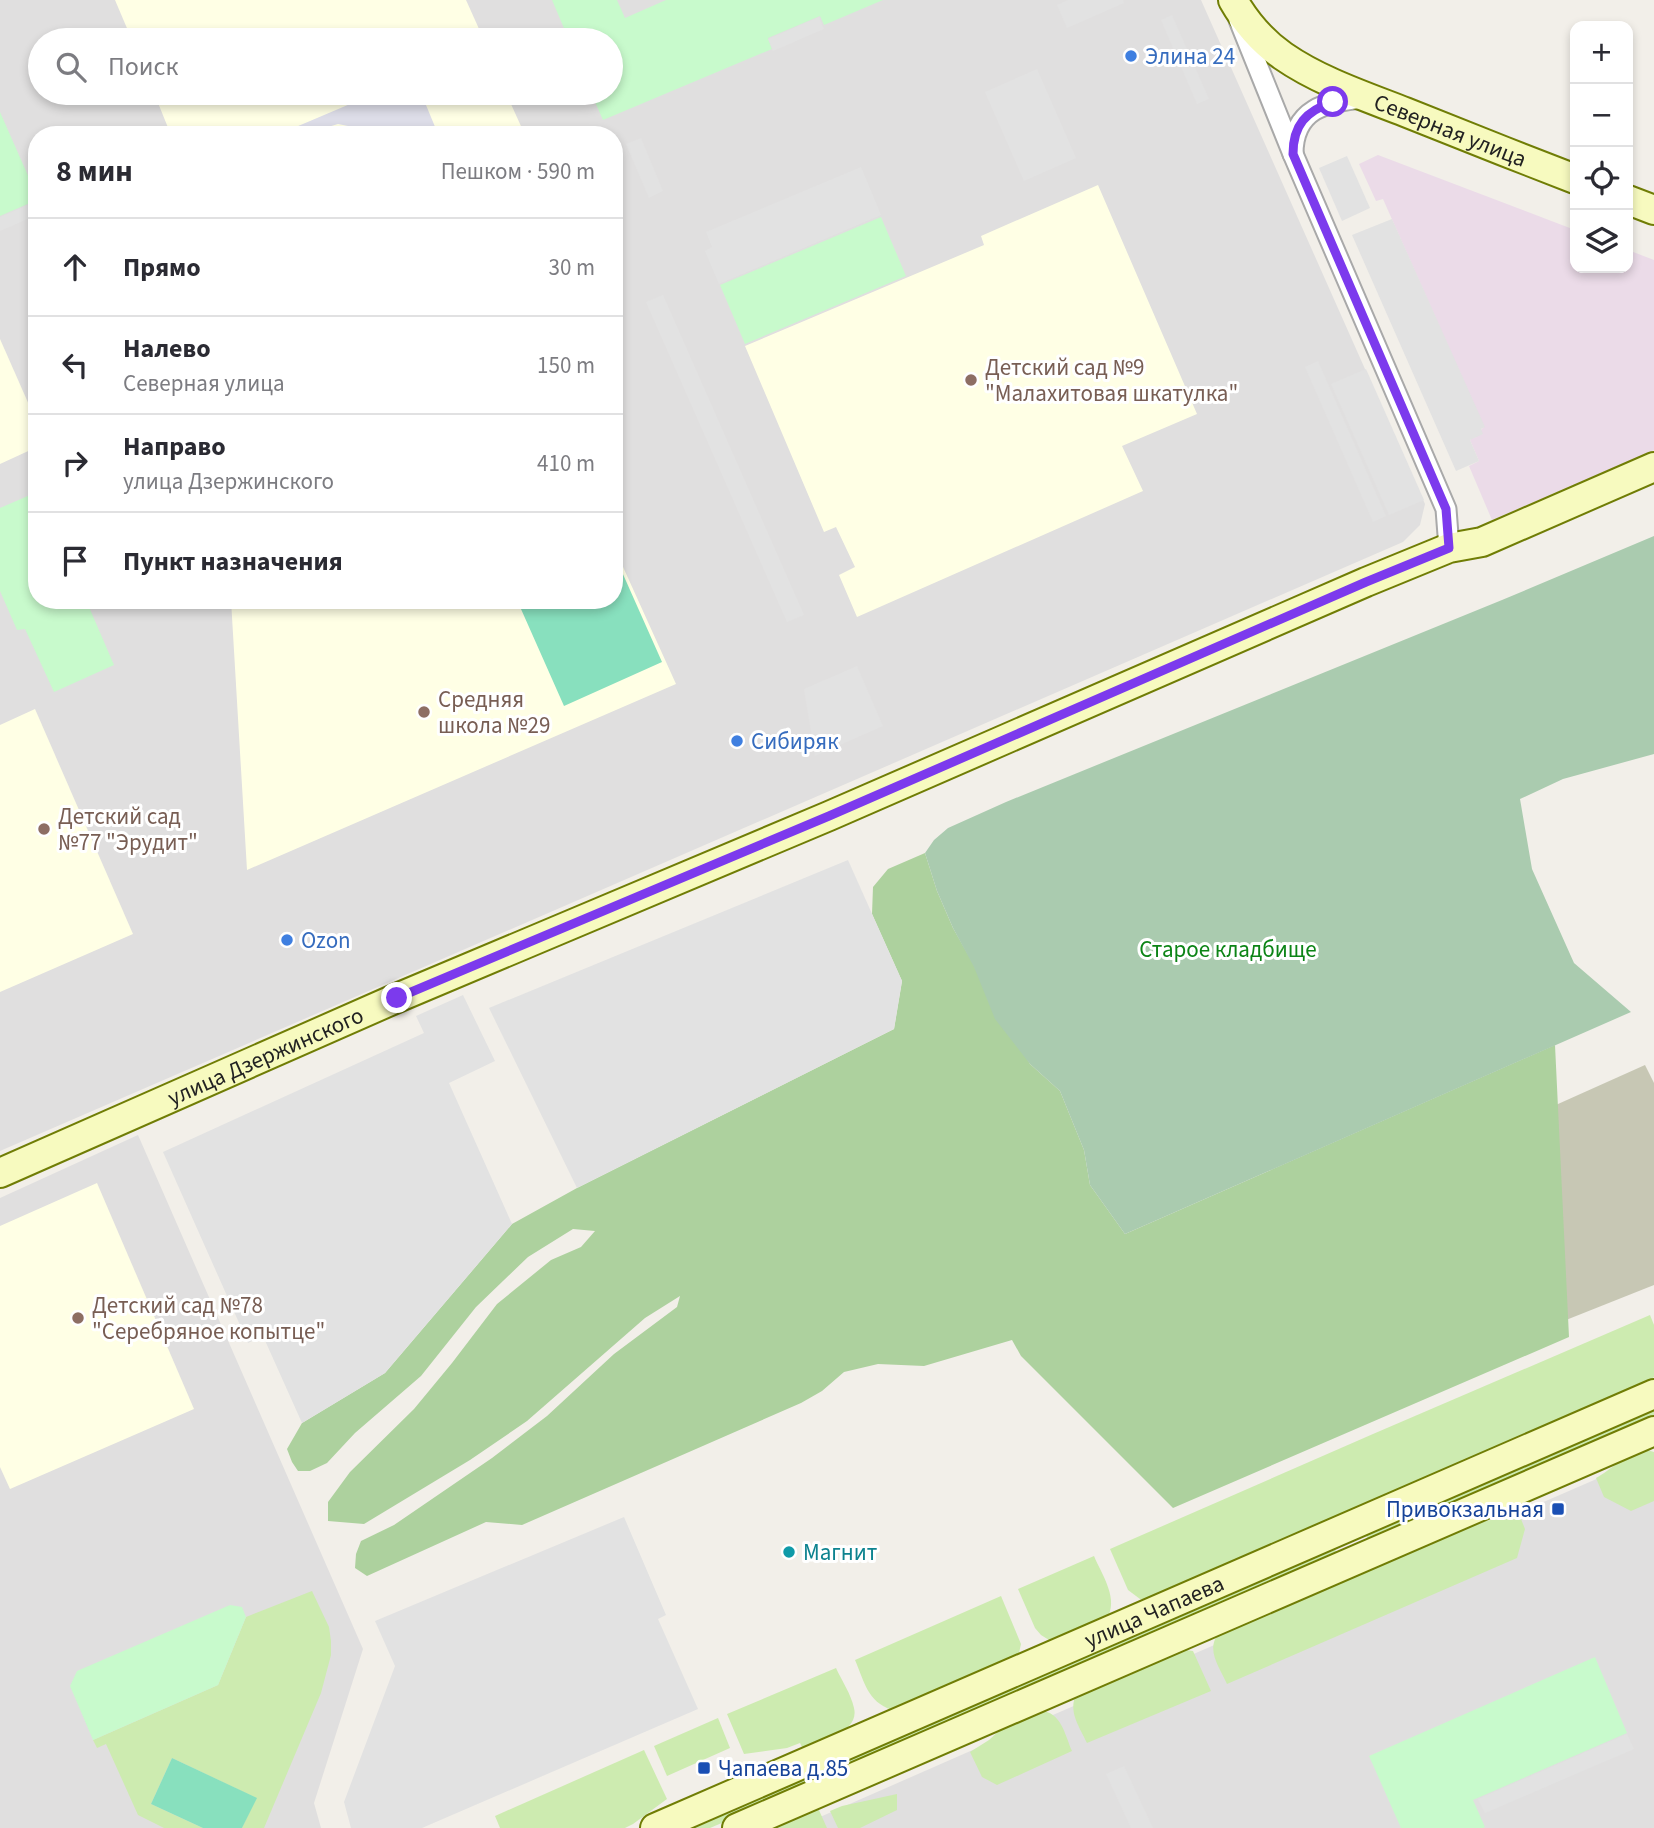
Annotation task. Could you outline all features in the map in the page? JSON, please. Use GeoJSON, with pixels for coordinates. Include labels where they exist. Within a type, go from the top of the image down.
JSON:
{"type":"FeatureCollection","features":[{"type":"Feature","properties":{"kind":"main road","name":"Северная улица"},"geometry":{"type":"LineString","coordinates":[[1232,0],[1252,28],[1283,56],[1315,74],[1368,98],[1570,177]]}},
{"type":"Feature","properties":{"kind":"main road"},"geometry":{"type":"LineString","coordinates":[[1633,202],[1654,210]]}},
{"type":"Feature","properties":{"kind":"main road","name":"улица Дзержинского"},"geometry":{"type":"LineString","coordinates":[[0,1173],[397,998],[829,816],[1366,582],[1449,548],[1482,542],[1654,467]]}},
{"type":"Feature","properties":{"kind":"main road","name":"улица Чапаева"},"geometry":{"type":"LineString","coordinates":[[655,1828],[1654,1394]]}},
{"type":"Feature","properties":{"kind":"main road","name":"улица Чапаева"},"geometry":{"type":"LineString","coordinates":[[737,1828],[1654,1431]]}},
{"type":"Feature","properties":{"kind":"main road"},"geometry":{"type":"LineString","coordinates":[[1344,1529],[1357,1559]]}},
{"type":"Feature","properties":{"kind":"street","name":"Северная улица"},"geometry":{"type":"LineString","coordinates":[[1232,0],[1293,154],[1446,509],[1449,548]]}},
{"type":"Feature","properties":{"kind":"street"},"geometry":{"type":"LineString","coordinates":[[1293,154],[1296,132],[1313,110],[1333,102],[1368,98]]}},
{"type":"Feature","properties":{"kind":"shaded area"},"geometry":{"type":"Polygon","coordinates":[[[0,0],[1201,0],[1425,504],[1420,525],[1403,542],[0,1151],[0,0]]]}},
{"type":"Feature","properties":{"kind":"shaded area"},"geometry":{"type":"Polygon","coordinates":[[[115,0],[466,0],[479,28],[127,28],[115,0]]]}},
{"type":"Feature","properties":{"kind":"shaded area"},"geometry":{"type":"Polygon","coordinates":[[[1068,0],[1123,0],[1124,3],[1067,28],[1057,5],[1068,0]]]}},
{"type":"Feature","properties":{"kind":"shaded area"},"geometry":{"type":"Polygon","coordinates":[[[1172,15],[1209,99],[1197,104],[1161,20],[1172,15]]]}},
{"type":"Feature","properties":{"kind":"shaded area"},"geometry":{"type":"Polygon","coordinates":[[[819,17],[824,29],[773,51],[768,39],[819,17]]]}},
{"type":"Feature","properties":{"kind":"shaded area"},"geometry":{"type":"Polygon","coordinates":[[[1037,69],[1076,158],[1024,181],[985,92],[1037,69]]]}},
{"type":"Feature","properties":{"kind":"shaded area"},"geometry":{"type":"Polygon","coordinates":[[[159,105],[511,105],[521,126],[167,126],[159,105]]]}},
{"type":"Feature","properties":{"kind":"shaded area"},"geometry":{"type":"Polygon","coordinates":[[[348,105],[426,105],[435,126],[338,124],[298,126],[348,105]]]}},
{"type":"Feature","properties":{"kind":"shaded area"},"geometry":{"type":"Polygon","coordinates":[[[641,138],[663,191],[649,198],[626,144],[641,138]]]}},
{"type":"Feature","properties":{"kind":"shaded area"},"geometry":{"type":"Polygon","coordinates":[[[1378,155],[1570,228],[1570,273],[1633,273],[1633,252],[1654,260],[1654,450],[1492,520],[1469,466],[1479,461],[1470,440],[1484,427],[1383,199],[1376,201],[1359,164],[1378,155]]]}},
{"type":"Feature","properties":{"kind":"shaded area"},"geometry":{"type":"Polygon","coordinates":[[[1347,156],[1370,208],[1342,221],[1319,168],[1347,156]]]}},
{"type":"Feature","properties":{"kind":"shaded area"},"geometry":{"type":"Polygon","coordinates":[[[861,167],[881,215],[719,284],[705,251],[712,247],[706,232],[861,167]]]}},
{"type":"Feature","properties":{"kind":"shaded area","name":"Детский сад №9 \"Малахитовая шкатулка\""},"geometry":{"type":"Polygon","coordinates":[[[1098,185],[1197,414],[1122,446],[1143,491],[857,617],[839,575],[855,567],[836,527],[824,532],[745,346],[984,245],[981,236],[1098,185]]]}},
{"type":"Feature","properties":{"kind":"shaded area"},"geometry":{"type":"Polygon","coordinates":[[[28,205],[28,219],[0,231],[0,217],[28,205]]]}},
{"type":"Feature","properties":{"kind":"shaded area"},"geometry":{"type":"Polygon","coordinates":[[[1392,219],[1485,427],[1481,429],[1483,434],[1470,440],[1479,461],[1456,471],[1352,235],[1392,219]]]}},
{"type":"Feature","properties":{"kind":"shaded area"},"geometry":{"type":"Polygon","coordinates":[[[663,295],[804,615],[787,622],[646,302],[663,295]]]}},
{"type":"Feature","properties":{"kind":"shaded area"},"geometry":{"type":"Polygon","coordinates":[[[0,339],[28,403],[28,451],[0,464],[0,339]]]}},
{"type":"Feature","properties":{"kind":"shaded area"},"geometry":{"type":"Polygon","coordinates":[[[1318,361],[1386,516],[1373,522],[1305,367],[1318,361]]]}},
{"type":"Feature","properties":{"kind":"shaded area"},"geometry":{"type":"Polygon","coordinates":[[[1366,369],[1424,500],[1389,515],[1331,384],[1366,369]]]}},
{"type":"Feature","properties":{"kind":"shaded area","name":"Средняя школа №29"},"geometry":{"type":"Polygon","coordinates":[[[623,567],[676,684],[247,870],[232,609],[623,609],[623,567]]]}},
{"type":"Feature","properties":{"kind":"shaded area"},"geometry":{"type":"Polygon","coordinates":[[[857,666],[883,726],[815,756],[804,689],[857,666]]]}},
{"type":"Feature","properties":{"kind":"shaded area","name":"Детский сад №77 \"Эрудит\""},"geometry":{"type":"Polygon","coordinates":[[[35,709],[133,934],[0,992],[0,725],[35,709]]]}},
{"type":"Feature","properties":{"kind":"shaded area"},"geometry":{"type":"Polygon","coordinates":[[[848,860],[902,981],[894,1029],[577,1188],[489,1008],[848,860]]]}},
{"type":"Feature","properties":{"kind":"shaded area"},"geometry":{"type":"Polygon","coordinates":[[[463,995],[495,1061],[449,1083],[512,1224],[385,1373],[302,1423],[263,1336],[248,1343],[163,1152],[424,1033],[416,1016],[463,995]]]}},
{"type":"Feature","properties":{"kind":"shaded area"},"geometry":{"type":"Polygon","coordinates":[[[1645,1065],[1654,1083],[1654,1285],[1561,1322],[1478,1140],[1645,1065]]]}},
{"type":"Feature","properties":{"kind":"shaded area"},"geometry":{"type":"Polygon","coordinates":[[[138,1135],[363,1649],[314,1803],[321,1828],[0,1828],[0,1198],[138,1135]]]}},
{"type":"Feature","properties":{"kind":"shaded area","name":"Детский сад №78 \"Серебряное копытце\""},"geometry":{"type":"Polygon","coordinates":[[[97,1183],[194,1409],[10,1489],[0,1467],[0,1226],[97,1183]]]}},
{"type":"Feature","properties":{"kind":"shaded area"},"geometry":{"type":"Polygon","coordinates":[[[1654,1454],[1654,1828],[795,1828],[1000,1738],[1654,1454]]]}},
{"type":"Feature","properties":{"kind":"shaded area"},"geometry":{"type":"Polygon","coordinates":[[[624,1517],[666,1615],[658,1619],[698,1709],[422,1828],[351,1828],[344,1802],[395,1666],[375,1621],[624,1517]]]}},
{"type":"Feature","properties":{"kind":"shaded area"},"geometry":{"type":"Polygon","coordinates":[[[1627,1734],[1634,1749],[1485,1813],[1478,1799],[1627,1734]]]}},
{"type":"Feature","properties":{"kind":"shaded area"},"geometry":{"type":"Polygon","coordinates":[[[1124,1766],[1153,1828],[1131,1828],[1106,1774],[1124,1766]]]}},
{"type":"Feature","properties":{"kind":"green space"},"geometry":{"type":"Polygon","coordinates":[[[552,0],[617,0],[625,18],[666,0],[883,0],[824,25],[820,16],[768,38],[772,49],[603,120],[596,105],[623,105],[623,28],[564,28],[552,0]]]}},
{"type":"Feature","properties":{"kind":"green space"},"geometry":{"type":"Polygon","coordinates":[[[0,112],[28,176],[28,204],[0,216],[0,112]]]}},
{"type":"Feature","properties":{"kind":"green space"},"geometry":{"type":"Polygon","coordinates":[[[881,217],[906,276],[745,344],[720,285],[881,217]]]}},
{"type":"Feature","properties":{"kind":"green space"},"geometry":{"type":"Polygon","coordinates":[[[28,496],[28,609],[90,609],[114,665],[54,692],[25,629],[17,630],[0,591],[0,508],[28,496]]]}},
{"type":"Feature","properties":{"kind":"green space","name":"Старое кладбище"},"geometry":{"type":"Polygon","coordinates":[[[1654,536],[1654,754],[1563,779],[1520,799],[1532,869],[1574,963],[1631,1012],[1125,1234],[1090,1185],[1084,1150],[1060,1091],[1030,1064],[995,1019],[974,967],[937,891],[925,853],[934,840],[948,828],[1006,802],[1654,536]]]}},
{"type":"Feature","properties":{"kind":"green space"},"geometry":{"type":"Polygon","coordinates":[[[623,574],[662,662],[564,706],[521,609],[623,609],[623,574]]]}},
{"type":"Feature","properties":{"kind":"green space"},"geometry":{"type":"Polygon","coordinates":[[[925,853],[953,928],[1030,1064],[1060,1091],[1084,1150],[1090,1185],[1125,1234],[1555,1045],[1569,1337],[1173,1508],[1021,1356],[1012,1340],[924,1366],[878,1364],[844,1372],[822,1391],[801,1403],[522,1525],[486,1522],[367,1576],[355,1568],[361,1541],[394,1525],[492,1458],[547,1416],[614,1354],[677,1307],[680,1296],[645,1318],[527,1421],[470,1460],[364,1524],[328,1521],[328,1502],[350,1472],[414,1409],[497,1304],[551,1260],[581,1247],[595,1231],[573,1229],[528,1257],[476,1307],[421,1376],[355,1433],[327,1463],[310,1471],[298,1471],[287,1449],[302,1423],[385,1373],[512,1224],[577,1188],[894,1029],[902,981],[872,914],[873,887],[888,869],[925,853]]]}},
{"type":"Feature","properties":{"kind":"green space"},"geometry":{"type":"Polygon","coordinates":[[[1650,1315],[1654,1325],[1654,1377],[1641,1387],[1149,1600],[1140,1599],[1128,1590],[1110,1549],[1650,1315]]]}},
{"type":"Feature","properties":{"kind":"green space"},"geometry":{"type":"Polygon","coordinates":[[[1654,1407],[1654,1418],[1369,1542],[1365,1533],[1654,1407]]]}},
{"type":"Feature","properties":{"kind":"green space"},"geometry":{"type":"Polygon","coordinates":[[[1647,1450],[1654,1452],[1654,1501],[1631,1511],[1604,1497],[1596,1478],[1627,1457],[1647,1450]]]}},
{"type":"Feature","properties":{"kind":"green space"},"geometry":{"type":"Polygon","coordinates":[[[1519,1514],[1525,1529],[1517,1558],[1227,1684],[1213,1650],[1216,1637],[1221,1631],[1467,1525],[1519,1514]]]}},
{"type":"Feature","properties":{"kind":"green space"},"geometry":{"type":"Polygon","coordinates":[[[1333,1545],[1338,1556],[817,1782],[812,1771],[1333,1545]]]}},
{"type":"Feature","properties":{"kind":"green space"},"geometry":{"type":"Polygon","coordinates":[[[1094,1556],[1110,1596],[1110,1612],[1106,1620],[1058,1641],[1049,1640],[1035,1628],[1018,1589],[1094,1556]]]}},
{"type":"Feature","properties":{"kind":"green space"},"geometry":{"type":"Polygon","coordinates":[[[312,1591],[329,1627],[331,1655],[321,1693],[264,1828],[242,1828],[256,1798],[172,1758],[151,1804],[203,1828],[164,1828],[138,1815],[106,1744],[97,1748],[93,1740],[218,1685],[246,1617],[312,1591]]]}},
{"type":"Feature","properties":{"kind":"green space"},"geometry":{"type":"Polygon","coordinates":[[[1001,1596],[1021,1644],[1019,1653],[1012,1661],[892,1710],[872,1696],[855,1660],[1001,1596]]]}},
{"type":"Feature","properties":{"kind":"green space"},"geometry":{"type":"Polygon","coordinates":[[[230,1605],[242,1607],[246,1617],[218,1685],[93,1740],[70,1686],[77,1671],[230,1605]]]}},
{"type":"Feature","properties":{"kind":"green space"},"geometry":{"type":"Polygon","coordinates":[[[1178,1649],[1193,1651],[1211,1691],[1087,1743],[1074,1715],[1075,1697],[1178,1649]]]}},
{"type":"Feature","properties":{"kind":"green space"},"geometry":{"type":"Polygon","coordinates":[[[1595,1657],[1627,1733],[1473,1800],[1485,1827],[1483,1828],[1401,1828],[1369,1756],[1595,1657]]]}},
{"type":"Feature","properties":{"kind":"green space"},"geometry":{"type":"Polygon","coordinates":[[[836,1668],[854,1708],[851,1724],[845,1730],[803,1749],[800,1743],[787,1748],[744,1754],[727,1714],[836,1668]]]}},
{"type":"Feature","properties":{"kind":"green space"},"geometry":{"type":"Polygon","coordinates":[[[1040,1711],[1058,1719],[1072,1751],[997,1785],[982,1777],[970,1752],[1002,1728],[1040,1711]]]}},
{"type":"Feature","properties":{"kind":"green space"},"geometry":{"type":"Polygon","coordinates":[[[718,1718],[730,1748],[667,1776],[654,1746],[718,1718]]]}},
{"type":"Feature","properties":{"kind":"green space"},"geometry":{"type":"Polygon","coordinates":[[[644,1750],[667,1799],[633,1824],[625,1828],[500,1828],[495,1816],[644,1750]]]}},
{"type":"Feature","properties":{"kind":"green space"},"geometry":{"type":"Polygon","coordinates":[[[172,1758],[257,1798],[242,1828],[203,1828],[151,1804],[172,1758]]]}},
{"type":"Feature","properties":{"kind":"green space"},"geometry":{"type":"Polygon","coordinates":[[[805,1774],[811,1785],[710,1828],[681,1828],[805,1774]]]}},
{"type":"Feature","properties":{"kind":"green space"},"geometry":{"type":"Polygon","coordinates":[[[897,1794],[897,1810],[860,1828],[838,1828],[830,1811],[842,1806],[897,1794]]]}},
{"type":"Feature","properties":{"kind":"green space"},"geometry":{"type":"Polygon","coordinates":[[[818,1808],[827,1828],[765,1828],[818,1808]]]}},
{"type":"Feature","properties":{"kind":"place","name":"Элина 24"},"geometry":{"type":"Point","coordinates":[1131,56]}},
{"type":"Feature","properties":{"kind":"place","name":"Детский сад №9 \"Малахитовая шкатулка\""},"geometry":{"type":"Point","coordinates":[971,380]}},
{"type":"Feature","properties":{"kind":"place","name":"Средняя школа №29"},"geometry":{"type":"Point","coordinates":[424,712]}},
{"type":"Feature","properties":{"kind":"place","name":"Сибиряк"},"geometry":{"type":"Point","coordinates":[737,741]}},
{"type":"Feature","properties":{"kind":"place","name":"Детский сад №77 \"Эрудит\""},"geometry":{"type":"Point","coordinates":[44,829]}},
{"type":"Feature","properties":{"kind":"place","name":"Ozon"},"geometry":{"type":"Point","coordinates":[287,940]}},
{"type":"Feature","properties":{"kind":"place","name":"Детский сад №78 \"Серебряное копытце\""},"geometry":{"type":"Point","coordinates":[78,1318]}},
{"type":"Feature","properties":{"kind":"place","name":"Привокзальная"},"geometry":{"type":"Point","coordinates":[1558,1509]}},
{"type":"Feature","properties":{"kind":"place","name":"Магнит"},"geometry":{"type":"Point","coordinates":[789,1552]}},
{"type":"Feature","properties":{"kind":"place","name":"Чапаева д.85"},"geometry":{"type":"Point","coordinates":[704,1768]}},
{"type":"Feature","properties":{"kind":"route"},"geometry":{"type":"LineString","coordinates":[[397,998],[829,816],[1449,548],[1446,509],[1293,154],[1296,132],[1305,117],[1313,110],[1333,102]]}}]}
